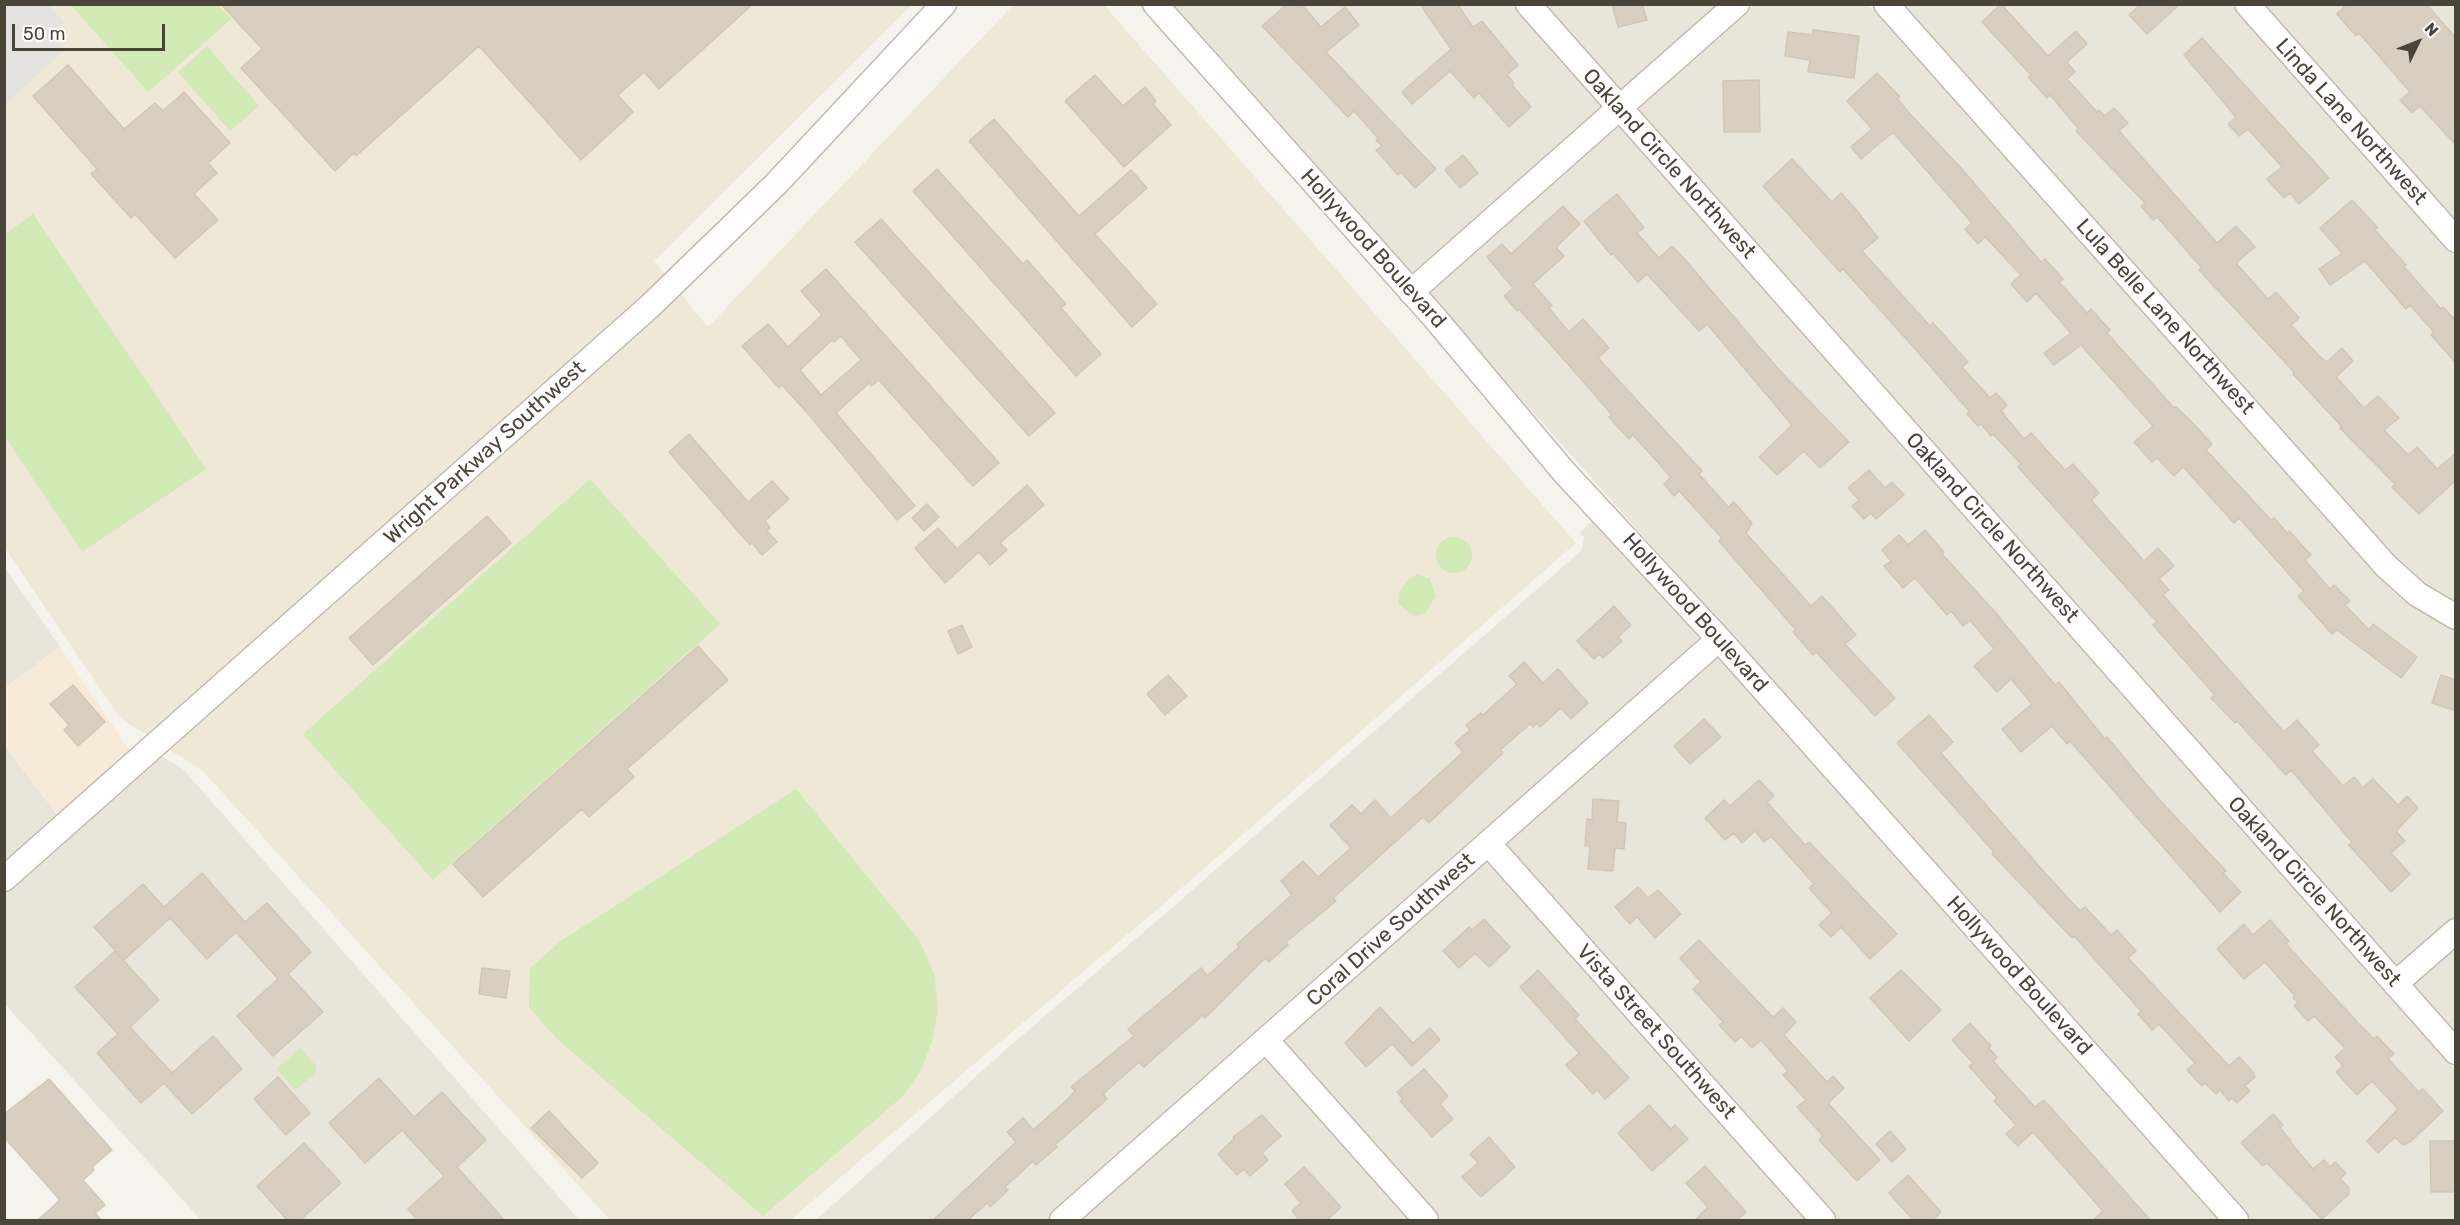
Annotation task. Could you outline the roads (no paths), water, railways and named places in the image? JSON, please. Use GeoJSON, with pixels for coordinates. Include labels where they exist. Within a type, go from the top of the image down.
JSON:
{"type":"FeatureCollection","features":[{"type":"Feature","properties":{"kind":"street","name":"Wright Parkway Southwest"},"geometry":{"type":"LineString","coordinates":[[4,879],[649,307],[776,184],[944,4]]}},
{"type":"Feature","properties":{"kind":"street","name":"Hollywood Boulevard"},"geometry":{"type":"LineString","coordinates":[[1155,4],[1411,292],[1564,472],[1719,639],[2236,1221]]}},
{"type":"Feature","properties":{"kind":"street","name":"Oakland Circle Northwest"},"geometry":{"type":"LineString","coordinates":[[1528,4],[2456,1052]]}},
{"type":"Feature","properties":{"kind":"street"},"geometry":{"type":"LineString","coordinates":[[1411,292],[1737,4]]}},
{"type":"Feature","properties":{"kind":"street","name":"Lula Belle Lane Northwest"},"geometry":{"type":"LineString","coordinates":[[1886,4],[2386,566],[2417,594],[2456,617]]}},
{"type":"Feature","properties":{"kind":"street","name":"Linda Lane Northwest"},"geometry":{"type":"LineString","coordinates":[[2247,4],[2456,240]]}},
{"type":"Feature","properties":{"kind":"street","name":"Coral Drive Southwest"},"geometry":{"type":"LineString","coordinates":[[1062,1221],[1719,639]]}},
{"type":"Feature","properties":{"kind":"street","name":"Vista Street Southwest"},"geometry":{"type":"LineString","coordinates":[[1488,843],[1823,1221]]}},
{"type":"Feature","properties":{"kind":"street"},"geometry":{"type":"LineString","coordinates":[[2395,984],[2456,931]]}},
{"type":"Feature","properties":{"kind":"street"},"geometry":{"type":"LineString","coordinates":[[1266,1040],[1426,1221]]}}]}
